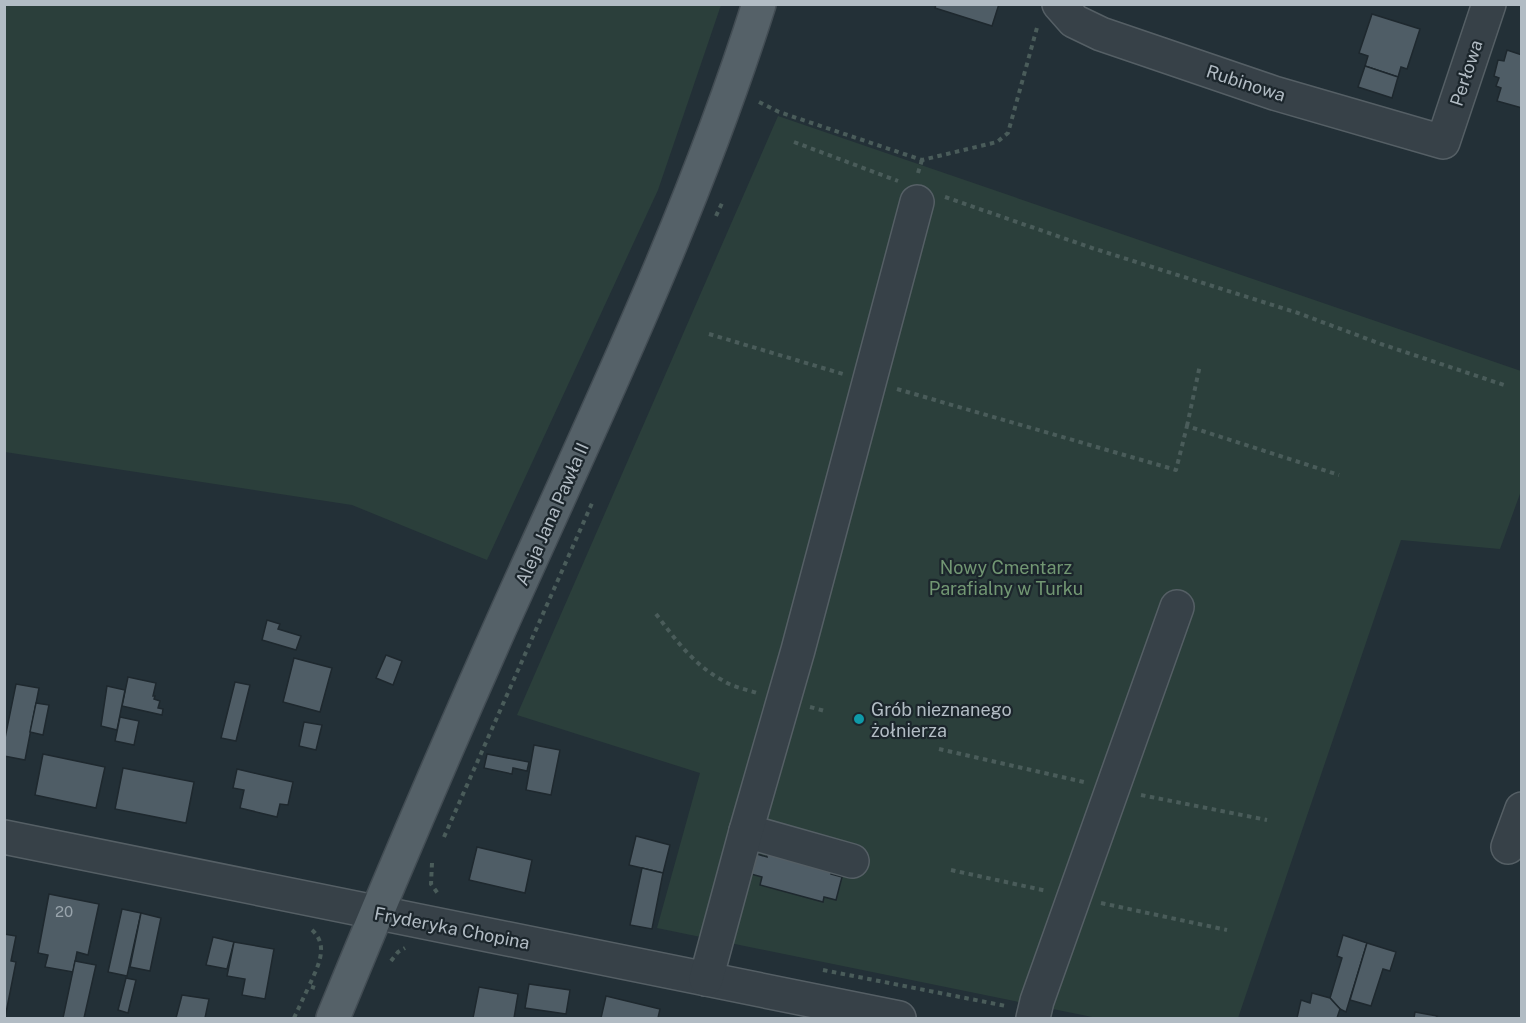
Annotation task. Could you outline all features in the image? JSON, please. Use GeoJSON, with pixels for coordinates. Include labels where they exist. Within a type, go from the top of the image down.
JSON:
{"type":"FeatureCollection","features":[{"type":"Feature","properties":{"kind":"main road","name":"Aleja Jana Pawła II"},"geometry":{"type":"LineString","coordinates":[[333,1018],[507,613],[581,452],[707,156],[738,72],[759,4]]}},
{"type":"Feature","properties":{"kind":"street","name":"Perłowa"},"geometry":{"type":"LineString","coordinates":[[1443,142],[1489,4]]}},
{"type":"Feature","properties":{"kind":"street","name":"Rubinowa"},"geometry":{"type":"LineString","coordinates":[[1050,9],[1101,34],[1274,93],[1443,142]]}},
{"type":"Feature","properties":{"kind":"street"},"geometry":{"type":"LineString","coordinates":[[706,979],[784,701],[919,193]]}},
{"type":"Feature","properties":{"kind":"street"},"geometry":{"type":"LineString","coordinates":[[1034,1018],[1037,1001],[1177,608]]}},
{"type":"Feature","properties":{"kind":"street"},"geometry":{"type":"LineString","coordinates":[[1508,847],[1521,809]]}},
{"type":"Feature","properties":{"kind":"street"},"geometry":{"type":"LineString","coordinates":[[746,831],[852,861]]}},
{"type":"Feature","properties":{"kind":"street","name":"Fryderyka Chopina"},"geometry":{"type":"LineString","coordinates":[[4,837],[899,1018]]}},
{"type":"Feature","properties":{"kind":"path"},"geometry":{"type":"LineString","coordinates":[[759,102],[779,112],[922,159],[997,142],[1008,133],[1050,9]]}},
{"type":"Feature","properties":{"kind":"path"},"geometry":{"type":"LineString","coordinates":[[794,142],[919,193],[1298,313],[1381,344],[1504,385]]}},
{"type":"Feature","properties":{"kind":"path"},"geometry":{"type":"LineString","coordinates":[[709,334],[1176,470],[1200,365]]}},
{"type":"Feature","properties":{"kind":"path"},"geometry":{"type":"LineString","coordinates":[[1187,426],[1339,475]]}},
{"type":"Feature","properties":{"kind":"path"},"geometry":{"type":"LineString","coordinates":[[656,614],[678,643],[722,681],[784,701]]}},
{"type":"Feature","properties":{"kind":"path"},"geometry":{"type":"LineString","coordinates":[[939,749],[1112,789],[1267,820]]}},
{"type":"Feature","properties":{"kind":"path"},"geometry":{"type":"LineString","coordinates":[[951,870],[1227,930]]}},
{"type":"Feature","properties":{"kind":"path"},"geometry":{"type":"LineString","coordinates":[[294,1018],[309,986]]}},
{"type":"Feature","properties":{"kind":"green space"},"geometry":{"type":"Polygon","coordinates":[[[4,5],[721,5],[658,190],[487,560],[352,505],[5,452],[4,5]]]}},
{"type":"Feature","properties":{"kind":"green space","name":"Nowy Cmentarz Parafialny w Turku"},"geometry":{"type":"Polygon","coordinates":[[[778,116],[1521,371],[1521,491],[1500,549],[1401,540],[1238,1018],[1097,1018],[657,928],[700,773],[517,715],[778,116]]]}},
{"type":"Feature","properties":{"kind":"building"},"geometry":{"type":"Polygon","coordinates":[[[936,4],[999,4],[992,26],[935,8],[936,4]]]}},
{"type":"Feature","properties":{"kind":"building"},"geometry":{"type":"Polygon","coordinates":[[[1372,14],[1420,29],[1407,69],[1401,67],[1398,77],[1365,66],[1368,56],[1359,53],[1372,14]]]}},
{"type":"Feature","properties":{"kind":"building"},"geometry":{"type":"Polygon","coordinates":[[[1507,50],[1522,55],[1522,108],[1497,101],[1501,88],[1496,86],[1499,78],[1494,76],[1498,60],[1504,61],[1507,50]]]}},
{"type":"Feature","properties":{"kind":"building"},"geometry":{"type":"Polygon","coordinates":[[[1365,66],[1398,77],[1392,98],[1358,87],[1365,66]]]}},
{"type":"Feature","properties":{"kind":"building"},"geometry":{"type":"Polygon","coordinates":[[[267,620],[280,624],[278,629],[301,636],[296,650],[262,640],[267,620]]]}},
{"type":"Feature","properties":{"kind":"building"},"geometry":{"type":"Polygon","coordinates":[[[386,655],[402,661],[393,685],[376,678],[386,655]]]}},
{"type":"Feature","properties":{"kind":"building"},"geometry":{"type":"Polygon","coordinates":[[[294,658],[332,668],[320,712],[283,702],[294,658]]]}},
{"type":"Feature","properties":{"kind":"building"},"geometry":{"type":"Polygon","coordinates":[[[128,677],[156,683],[153,696],[155,696],[154,699],[160,701],[158,708],[163,709],[162,715],[122,706],[128,677]]]}},
{"type":"Feature","properties":{"kind":"building"},"geometry":{"type":"Polygon","coordinates":[[[235,682],[250,685],[236,741],[221,738],[235,682]]]}},
{"type":"Feature","properties":{"kind":"building"},"geometry":{"type":"Polygon","coordinates":[[[16,684],[39,688],[25,760],[4,756],[4,743],[16,684]]]}},
{"type":"Feature","properties":{"kind":"building"},"geometry":{"type":"Polygon","coordinates":[[[107,686],[125,690],[117,730],[101,726],[107,686]]]}},
{"type":"Feature","properties":{"kind":"building"},"geometry":{"type":"Polygon","coordinates":[[[36,703],[49,705],[43,735],[30,732],[36,703]]]}},
{"type":"Feature","properties":{"kind":"building"},"geometry":{"type":"Polygon","coordinates":[[[120,717],[139,721],[134,745],[115,741],[120,717]]]}},
{"type":"Feature","properties":{"kind":"building"},"geometry":{"type":"Polygon","coordinates":[[[304,722],[322,725],[316,750],[299,746],[304,722]]]}},
{"type":"Feature","properties":{"kind":"building"},"geometry":{"type":"Polygon","coordinates":[[[534,745],[560,750],[551,795],[526,790],[534,745]]]}},
{"type":"Feature","properties":{"kind":"building"},"geometry":{"type":"Polygon","coordinates":[[[43,754],[105,767],[96,808],[35,795],[43,754]]]}},
{"type":"Feature","properties":{"kind":"building"},"geometry":{"type":"Polygon","coordinates":[[[487,754],[529,762],[527,771],[513,768],[512,774],[484,768],[487,754]]]}},
{"type":"Feature","properties":{"kind":"building"},"geometry":{"type":"Polygon","coordinates":[[[123,768],[194,782],[186,823],[115,809],[123,768]]]}},
{"type":"Feature","properties":{"kind":"building"},"geometry":{"type":"Polygon","coordinates":[[[237,769],[293,782],[288,805],[280,804],[277,817],[240,808],[244,790],[233,788],[237,769]]]}},
{"type":"Feature","properties":{"kind":"building"},"geometry":{"type":"Polygon","coordinates":[[[636,836],[670,845],[663,873],[629,865],[636,836]]]}},
{"type":"Feature","properties":{"kind":"building"},"geometry":{"type":"Polygon","coordinates":[[[477,847],[532,860],[525,893],[469,880],[477,847]]]}},
{"type":"Feature","properties":{"kind":"building"},"geometry":{"type":"Polygon","coordinates":[[[766,852],[832,871],[831,874],[842,877],[836,900],[824,897],[823,902],[760,885],[762,877],[751,874],[757,854],[767,857],[766,852]]]}},
{"type":"Feature","properties":{"kind":"building"},"geometry":{"type":"Polygon","coordinates":[[[642,868],[663,873],[652,929],[630,925],[642,868]]]}},
{"type":"Feature","properties":{"kind":"building"},"geometry":{"type":"Polygon","coordinates":[[[49,894],[99,904],[88,955],[77,952],[73,972],[45,967],[48,955],[38,953],[49,894]]]}},
{"type":"Feature","properties":{"kind":"building"},"geometry":{"type":"Polygon","coordinates":[[[122,909],[141,913],[127,976],[108,972],[122,909]]]}},
{"type":"Feature","properties":{"kind":"building"},"geometry":{"type":"Polygon","coordinates":[[[141,913],[161,918],[150,971],[130,967],[141,913]]]}},
{"type":"Feature","properties":{"kind":"building"},"geometry":{"type":"Polygon","coordinates":[[[4,934],[16,936],[11,961],[16,962],[5,1018],[4,934]]]}},
{"type":"Feature","properties":{"kind":"building"},"geometry":{"type":"Polygon","coordinates":[[[1343,935],[1367,943],[1346,1012],[1330,998],[1342,958],[1337,956],[1343,935]]]}},
{"type":"Feature","properties":{"kind":"building"},"geometry":{"type":"Polygon","coordinates":[[[213,937],[234,942],[227,969],[206,965],[213,937]]]}},
{"type":"Feature","properties":{"kind":"building"},"geometry":{"type":"Polygon","coordinates":[[[234,942],[274,949],[265,999],[242,995],[245,979],[227,976],[234,942]]]}},
{"type":"Feature","properties":{"kind":"building"},"geometry":{"type":"Polygon","coordinates":[[[1367,943],[1396,952],[1390,971],[1383,969],[1371,1006],[1350,1000],[1367,943]]]}},
{"type":"Feature","properties":{"kind":"building"},"geometry":{"type":"Polygon","coordinates":[[[75,961],[96,965],[84,1018],[63,1018],[75,961]]]}},
{"type":"Feature","properties":{"kind":"building"},"geometry":{"type":"Polygon","coordinates":[[[126,978],[136,980],[128,1013],[118,1010],[126,978]]]}},
{"type":"Feature","properties":{"kind":"building"},"geometry":{"type":"Polygon","coordinates":[[[529,984],[570,990],[566,1014],[525,1008],[529,984]]]}},
{"type":"Feature","properties":{"kind":"building"},"geometry":{"type":"Polygon","coordinates":[[[479,987],[518,994],[514,1018],[473,1018],[479,987]]]}},
{"type":"Feature","properties":{"kind":"building"},"geometry":{"type":"Polygon","coordinates":[[[1312,993],[1330,998],[1340,1009],[1337,1018],[1297,1018],[1301,1000],[1310,1003],[1312,993]]]}},
{"type":"Feature","properties":{"kind":"building"},"geometry":{"type":"Polygon","coordinates":[[[182,995],[209,999],[205,1018],[176,1018],[182,995]]]}},
{"type":"Feature","properties":{"kind":"building"},"geometry":{"type":"Polygon","coordinates":[[[606,996],[660,1009],[658,1018],[601,1018],[606,996]]]}},
{"type":"Feature","properties":{"kind":"building"},"geometry":{"type":"Polygon","coordinates":[[[1415,1012],[1437,1016],[1436,1018],[1414,1018],[1415,1012]]]}},
{"type":"Feature","properties":{"kind":"place","name":"Grób nieznanego żołnierza"},"geometry":{"type":"Point","coordinates":[859,719]}}]}
